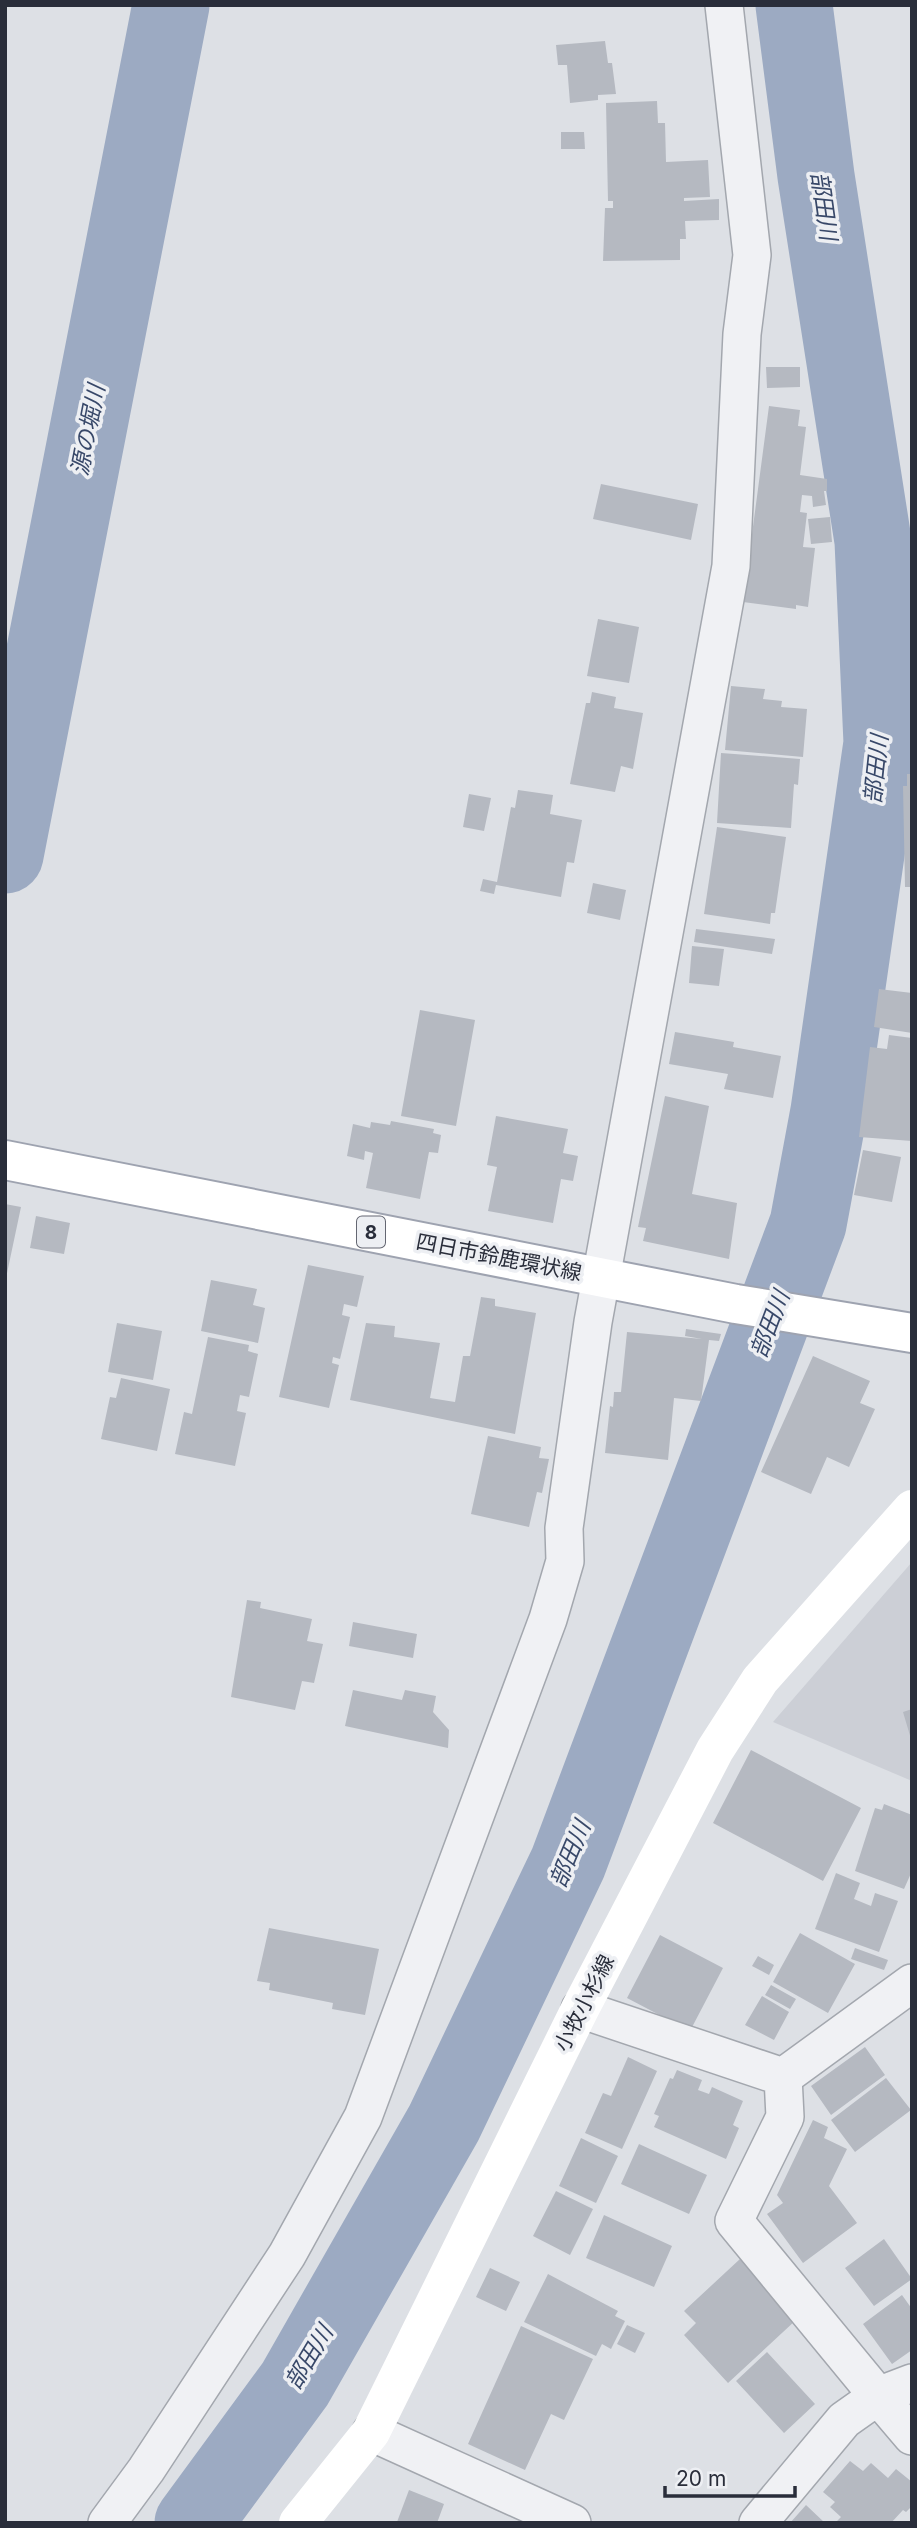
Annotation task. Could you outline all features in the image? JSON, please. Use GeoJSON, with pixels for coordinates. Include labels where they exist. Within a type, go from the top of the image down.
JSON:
{"type":"FeatureCollection","features":[{"type":"Feature","properties":{"kind":"main road","name":"四日市鈴鹿環状線"},"geometry":{"type":"LineString","coordinates":[[5,1160],[736,1304],[912,1333]]}},
{"type":"Feature","properties":{"kind":"main road","name":"小牧小杉線"},"geometry":{"type":"LineString","coordinates":[[298,2523],[371,2432],[580,2009],[715,1750],[754,1689],[912,1509]]}},
{"type":"Feature","properties":{"kind":"street"},"geometry":{"type":"LineString","coordinates":[[107,2523],[146,2470],[287,2255],[363,2117],[548,1619],[565,1561],[564,1528],[601,1276],[731,566],[742,334],[752,255],[724,5]]}},
{"type":"Feature","properties":{"kind":"street"},"geometry":{"type":"LineString","coordinates":[[783,2077],[907,1996]]}},
{"type":"Feature","properties":{"kind":"street"},"geometry":{"type":"LineString","coordinates":[[580,2009],[783,2077]]}},
{"type":"Feature","properties":{"kind":"street"},"geometry":{"type":"LineString","coordinates":[[783,2077],[785,2117],[734,2221],[912,2436]]}},
{"type":"Feature","properties":{"kind":"street"},"geometry":{"type":"LineString","coordinates":[[758,2523],[844,2420],[878,2396],[912,2383]]}},
{"type":"Feature","properties":{"kind":"street"},"geometry":{"type":"LineString","coordinates":[[371,2432],[572,2523]]}},
{"type":"Feature","properties":{"kind":"shaded area"},"geometry":{"type":"Polygon","coordinates":[[[912,1562],[912,1781],[773,1722],[912,1562]]]}},
{"type":"Feature","properties":{"kind":"building"},"geometry":{"type":"Polygon","coordinates":[[[605,41],[608,63],[612,63],[616,94],[598,95],[598,100],[570,103],[567,65],[558,65],[556,45],[605,41]]]}},
{"type":"Feature","properties":{"kind":"building"},"geometry":{"type":"Polygon","coordinates":[[[657,101],[658,123],[665,123],[666,162],[708,160],[710,197],[684,198],[684,201],[719,199],[719,220],[685,221],[686,239],[680,239],[680,260],[603,261],[605,208],[613,208],[613,201],[608,201],[606,103],[657,101]]]}},
{"type":"Feature","properties":{"kind":"building"},"geometry":{"type":"Polygon","coordinates":[[[561,132],[584,132],[585,149],[561,149],[561,132]]]}},
{"type":"Feature","properties":{"kind":"building"},"geometry":{"type":"Polygon","coordinates":[[[766,367],[800,367],[800,387],[767,388],[766,367]]]}},
{"type":"Feature","properties":{"kind":"building"},"geometry":{"type":"Polygon","coordinates":[[[769,406],[800,410],[798,426],[806,427],[800,475],[827,479],[827,491],[824,491],[826,505],[813,507],[812,496],[802,495],[800,512],[807,513],[803,547],[815,548],[808,607],[796,605],[796,609],[743,602],[769,406]]]}},
{"type":"Feature","properties":{"kind":"building"},"geometry":{"type":"Polygon","coordinates":[[[601,484],[698,504],[691,540],[593,519],[601,484]]]}},
{"type":"Feature","properties":{"kind":"building"},"geometry":{"type":"Polygon","coordinates":[[[830,517],[832,542],[811,544],[808,519],[830,517]]]}},
{"type":"Feature","properties":{"kind":"building"},"geometry":{"type":"Polygon","coordinates":[[[598,619],[639,627],[629,683],[587,676],[598,619]]]}},
{"type":"Feature","properties":{"kind":"building"},"geometry":{"type":"Polygon","coordinates":[[[731,686],[765,689],[763,699],[782,701],[781,707],[807,709],[803,757],[725,750],[731,686]]]}},
{"type":"Feature","properties":{"kind":"building"},"geometry":{"type":"Polygon","coordinates":[[[592,692],[616,697],[614,708],[643,713],[633,769],[621,766],[615,792],[570,784],[586,703],[590,703],[592,692]]]}},
{"type":"Feature","properties":{"kind":"building"},"geometry":{"type":"Polygon","coordinates":[[[721,753],[800,759],[798,785],[794,784],[791,828],[717,823],[721,753]]]}},
{"type":"Feature","properties":{"kind":"building"},"geometry":{"type":"Polygon","coordinates":[[[907,774],[912,774],[912,887],[905,887],[903,786],[907,786],[907,774]]]}},
{"type":"Feature","properties":{"kind":"building"},"geometry":{"type":"Polygon","coordinates":[[[518,790],[553,795],[550,814],[582,820],[574,863],[567,862],[561,897],[496,885],[494,894],[480,891],[483,879],[497,882],[511,807],[515,808],[518,790]]]}},
{"type":"Feature","properties":{"kind":"building"},"geometry":{"type":"Polygon","coordinates":[[[469,794],[491,798],[484,831],[463,827],[469,794]]]}},
{"type":"Feature","properties":{"kind":"building"},"geometry":{"type":"Polygon","coordinates":[[[717,827],[786,837],[775,913],[771,913],[770,924],[704,914],[717,827]]]}},
{"type":"Feature","properties":{"kind":"building"},"geometry":{"type":"Polygon","coordinates":[[[593,883],[626,890],[620,920],[587,913],[593,883]]]}},
{"type":"Feature","properties":{"kind":"building"},"geometry":{"type":"Polygon","coordinates":[[[696,929],[775,939],[772,954],[694,942],[696,929]]]}},
{"type":"Feature","properties":{"kind":"building"},"geometry":{"type":"Polygon","coordinates":[[[692,946],[724,949],[719,986],[689,983],[692,946]]]}},
{"type":"Feature","properties":{"kind":"building"},"geometry":{"type":"Polygon","coordinates":[[[879,989],[912,993],[912,1033],[874,1027],[879,989]]]}},
{"type":"Feature","properties":{"kind":"building"},"geometry":{"type":"Polygon","coordinates":[[[420,1010],[475,1020],[456,1126],[401,1116],[420,1010]]]}},
{"type":"Feature","properties":{"kind":"building"},"geometry":{"type":"Polygon","coordinates":[[[675,1032],[734,1042],[733,1047],[781,1056],[773,1098],[724,1089],[728,1074],[669,1064],[675,1032]]]}},
{"type":"Feature","properties":{"kind":"building"},"geometry":{"type":"Polygon","coordinates":[[[889,1035],[912,1038],[912,1141],[859,1137],[870,1047],[887,1049],[889,1035]]]}},
{"type":"Feature","properties":{"kind":"building"},"geometry":{"type":"Polygon","coordinates":[[[665,1096],[709,1106],[692,1194],[737,1203],[729,1259],[643,1241],[646,1228],[638,1227],[665,1096]]]}},
{"type":"Feature","properties":{"kind":"building"},"geometry":{"type":"Polygon","coordinates":[[[496,1116],[568,1129],[563,1153],[578,1156],[573,1181],[561,1179],[553,1223],[488,1211],[497,1167],[487,1165],[496,1116]]]}},
{"type":"Feature","properties":{"kind":"building"},"geometry":{"type":"Polygon","coordinates":[[[391,1121],[434,1129],[433,1133],[441,1135],[438,1153],[429,1152],[420,1199],[366,1188],[373,1153],[365,1151],[364,1160],[347,1156],[353,1124],[370,1128],[371,1122],[390,1125],[391,1121]]]}},
{"type":"Feature","properties":{"kind":"building"},"geometry":{"type":"Polygon","coordinates":[[[863,1150],[901,1157],[892,1202],[854,1195],[863,1150]]]}},
{"type":"Feature","properties":{"kind":"building"},"geometry":{"type":"Polygon","coordinates":[[[5,1204],[21,1207],[6,1278],[5,1277],[5,1204]]]}},
{"type":"Feature","properties":{"kind":"building"},"geometry":{"type":"Polygon","coordinates":[[[36,1216],[70,1223],[64,1254],[30,1248],[36,1216]]]}},
{"type":"Feature","properties":{"kind":"building"},"geometry":{"type":"Polygon","coordinates":[[[308,1265],[364,1276],[357,1307],[344,1304],[342,1315],[350,1317],[340,1359],[333,1357],[332,1363],[339,1365],[329,1408],[279,1397],[308,1265]]]}},
{"type":"Feature","properties":{"kind":"building"},"geometry":{"type":"Polygon","coordinates":[[[211,1280],[257,1289],[253,1305],[265,1308],[258,1343],[201,1331],[211,1280]]]}},
{"type":"Feature","properties":{"kind":"building"},"geometry":{"type":"Polygon","coordinates":[[[481,1297],[495,1299],[495,1306],[536,1313],[515,1434],[350,1400],[366,1323],[395,1326],[394,1337],[440,1343],[430,1398],[455,1402],[463,1356],[470,1356],[481,1297]]]}},
{"type":"Feature","properties":{"kind":"building"},"geometry":{"type":"Polygon","coordinates":[[[117,1323],[162,1331],[153,1380],[108,1372],[117,1323]]]}},
{"type":"Feature","properties":{"kind":"building"},"geometry":{"type":"Polygon","coordinates":[[[686,1329],[721,1334],[719,1341],[709,1340],[701,1401],[674,1398],[668,1460],[605,1453],[610,1406],[613,1407],[614,1392],[621,1392],[627,1332],[702,1339],[685,1336],[686,1329]]]}},
{"type":"Feature","properties":{"kind":"building"},"geometry":{"type":"Polygon","coordinates":[[[208,1337],[249,1345],[248,1351],[258,1354],[249,1397],[240,1395],[237,1411],[246,1413],[235,1466],[175,1454],[184,1412],[192,1414],[208,1337]]]}},
{"type":"Feature","properties":{"kind":"building"},"geometry":{"type":"Polygon","coordinates":[[[813,1356],[870,1381],[860,1403],[875,1409],[849,1467],[827,1457],[811,1494],[761,1472],[813,1356]]]}},
{"type":"Feature","properties":{"kind":"building"},"geometry":{"type":"Polygon","coordinates":[[[121,1378],[170,1389],[157,1451],[101,1439],[110,1397],[116,1398],[121,1378]]]}},
{"type":"Feature","properties":{"kind":"building"},"geometry":{"type":"Polygon","coordinates":[[[488,1436],[541,1447],[539,1458],[549,1459],[542,1493],[537,1492],[529,1527],[471,1514],[488,1436]]]}},
{"type":"Feature","properties":{"kind":"building"},"geometry":{"type":"Polygon","coordinates":[[[247,1600],[261,1602],[260,1608],[312,1619],[307,1641],[323,1644],[314,1683],[302,1681],[295,1710],[231,1697],[247,1600]]]}},
{"type":"Feature","properties":{"kind":"building"},"geometry":{"type":"Polygon","coordinates":[[[353,1622],[417,1634],[413,1658],[349,1646],[353,1622]]]}},
{"type":"Feature","properties":{"kind":"building"},"geometry":{"type":"Polygon","coordinates":[[[353,1690],[402,1700],[405,1690],[436,1696],[433,1712],[449,1730],[448,1748],[345,1726],[353,1690]]]}},
{"type":"Feature","properties":{"kind":"building"},"geometry":{"type":"Polygon","coordinates":[[[912,1709],[912,1739],[911,1739],[903,1712],[912,1709]]]}},
{"type":"Feature","properties":{"kind":"building"},"geometry":{"type":"Polygon","coordinates":[[[751,1750],[861,1808],[823,1881],[713,1823],[751,1750]]]}},
{"type":"Feature","properties":{"kind":"building"},"geometry":{"type":"Polygon","coordinates":[[[884,1804],[912,1815],[912,1871],[904,1889],[855,1871],[875,1808],[882,1810],[884,1804]]]}},
{"type":"Feature","properties":{"kind":"building"},"geometry":{"type":"Polygon","coordinates":[[[836,1873],[860,1883],[854,1899],[871,1906],[875,1893],[898,1901],[879,1952],[815,1929],[836,1873]]]}},
{"type":"Feature","properties":{"kind":"building"},"geometry":{"type":"Polygon","coordinates":[[[269,1928],[379,1949],[365,2015],[332,2009],[333,2003],[269,1990],[270,1983],[257,1981],[269,1928]]]}},
{"type":"Feature","properties":{"kind":"building"},"geometry":{"type":"Polygon","coordinates":[[[800,1933],[855,1964],[828,2013],[773,1982],[800,1933]]]}},
{"type":"Feature","properties":{"kind":"building"},"geometry":{"type":"Polygon","coordinates":[[[660,1935],[723,1968],[690,2031],[627,1998],[660,1935]]]}},
{"type":"Feature","properties":{"kind":"building"},"geometry":{"type":"Polygon","coordinates":[[[855,1948],[888,1960],[884,1970],[851,1959],[855,1948]]]}},
{"type":"Feature","properties":{"kind":"building"},"geometry":{"type":"Polygon","coordinates":[[[758,1956],[774,1965],[769,1975],[752,1966],[758,1956]]]}},
{"type":"Feature","properties":{"kind":"building"},"geometry":{"type":"Polygon","coordinates":[[[771,1985],[796,1999],[790,2009],[765,1995],[771,1985]]]}},
{"type":"Feature","properties":{"kind":"building"},"geometry":{"type":"Polygon","coordinates":[[[762,1996],[789,2012],[774,2040],[745,2025],[762,1996]]]}},
{"type":"Feature","properties":{"kind":"building"},"geometry":{"type":"Polygon","coordinates":[[[865,2047],[885,2075],[831,2115],[811,2086],[865,2047]]]}},
{"type":"Feature","properties":{"kind":"building"},"geometry":{"type":"Polygon","coordinates":[[[628,2057],[657,2071],[622,2149],[585,2133],[603,2093],[611,2096],[628,2057]]]}},
{"type":"Feature","properties":{"kind":"building"},"geometry":{"type":"Polygon","coordinates":[[[677,2070],[702,2080],[698,2090],[709,2094],[712,2087],[743,2101],[733,2125],[739,2128],[726,2159],[654,2127],[659,2116],[654,2114],[670,2078],[673,2079],[677,2070]]]}},
{"type":"Feature","properties":{"kind":"building"},"geometry":{"type":"Polygon","coordinates":[[[886,2078],[911,2110],[855,2152],[831,2120],[886,2078]]]}},
{"type":"Feature","properties":{"kind":"building"},"geometry":{"type":"Polygon","coordinates":[[[813,2120],[828,2127],[824,2138],[847,2149],[829,2186],[857,2223],[803,2263],[767,2214],[783,2203],[777,2195],[813,2120]]]}},
{"type":"Feature","properties":{"kind":"building"},"geometry":{"type":"Polygon","coordinates":[[[581,2138],[618,2156],[596,2203],[559,2186],[581,2138]]]}},
{"type":"Feature","properties":{"kind":"building"},"geometry":{"type":"Polygon","coordinates":[[[639,2144],[707,2175],[689,2214],[621,2184],[639,2144]]]}},
{"type":"Feature","properties":{"kind":"building"},"geometry":{"type":"Polygon","coordinates":[[[556,2191],[593,2209],[570,2255],[533,2236],[556,2191]]]}},
{"type":"Feature","properties":{"kind":"building"},"geometry":{"type":"Polygon","coordinates":[[[604,2215],[672,2246],[654,2287],[586,2258],[604,2215]]]}},
{"type":"Feature","properties":{"kind":"building"},"geometry":{"type":"Polygon","coordinates":[[[884,2239],[912,2279],[874,2306],[845,2268],[884,2239]]]}},
{"type":"Feature","properties":{"kind":"building"},"geometry":{"type":"Polygon","coordinates":[[[740,2259],[796,2320],[728,2383],[684,2335],[696,2323],[684,2311],[740,2259]]]}},
{"type":"Feature","properties":{"kind":"building"},"geometry":{"type":"Polygon","coordinates":[[[490,2268],[520,2282],[506,2311],[476,2297],[490,2268]]]}},
{"type":"Feature","properties":{"kind":"building"},"geometry":{"type":"Polygon","coordinates":[[[548,2274],[618,2311],[615,2316],[625,2321],[611,2349],[602,2344],[596,2356],[524,2322],[548,2274]]]}},
{"type":"Feature","properties":{"kind":"building"},"geometry":{"type":"Polygon","coordinates":[[[902,2295],[912,2309],[912,2350],[892,2364],[863,2324],[902,2295]]]}},
{"type":"Feature","properties":{"kind":"building"},"geometry":{"type":"Polygon","coordinates":[[[627,2325],[645,2333],[635,2353],[617,2344],[627,2325]]]}},
{"type":"Feature","properties":{"kind":"building"},"geometry":{"type":"Polygon","coordinates":[[[521,2326],[593,2359],[564,2420],[551,2414],[525,2470],[468,2444],[521,2326]]]}},
{"type":"Feature","properties":{"kind":"building"},"geometry":{"type":"Polygon","coordinates":[[[767,2352],[815,2404],[784,2433],[736,2381],[767,2352]]]}},
{"type":"Feature","properties":{"kind":"building"},"geometry":{"type":"Polygon","coordinates":[[[850,2461],[863,2471],[871,2463],[888,2478],[896,2469],[912,2482],[912,2506],[906,2512],[903,2510],[891,2523],[835,2523],[841,2517],[830,2507],[835,2502],[823,2492],[850,2461]]]}},
{"type":"Feature","properties":{"kind":"building"},"geometry":{"type":"Polygon","coordinates":[[[409,2490],[444,2504],[437,2523],[397,2522],[409,2490]]]}},
{"type":"Feature","properties":{"kind":"building"},"geometry":{"type":"Polygon","coordinates":[[[806,2505],[825,2523],[790,2523],[806,2505]]]}},
{"type":"Feature","properties":{"kind":"waterway","name":"源の堀川"},"geometry":{"type":"LineString","coordinates":[[5,855],[171,5]]}},
{"type":"Feature","properties":{"kind":"waterway","name":"部田川"},"geometry":{"type":"LineString","coordinates":[[193,2523],[295,2384],[444,2123],[568,1863],[808,1224],[829,1111],[882,743],[873,541],[816,176],[794,5]]}}]}
